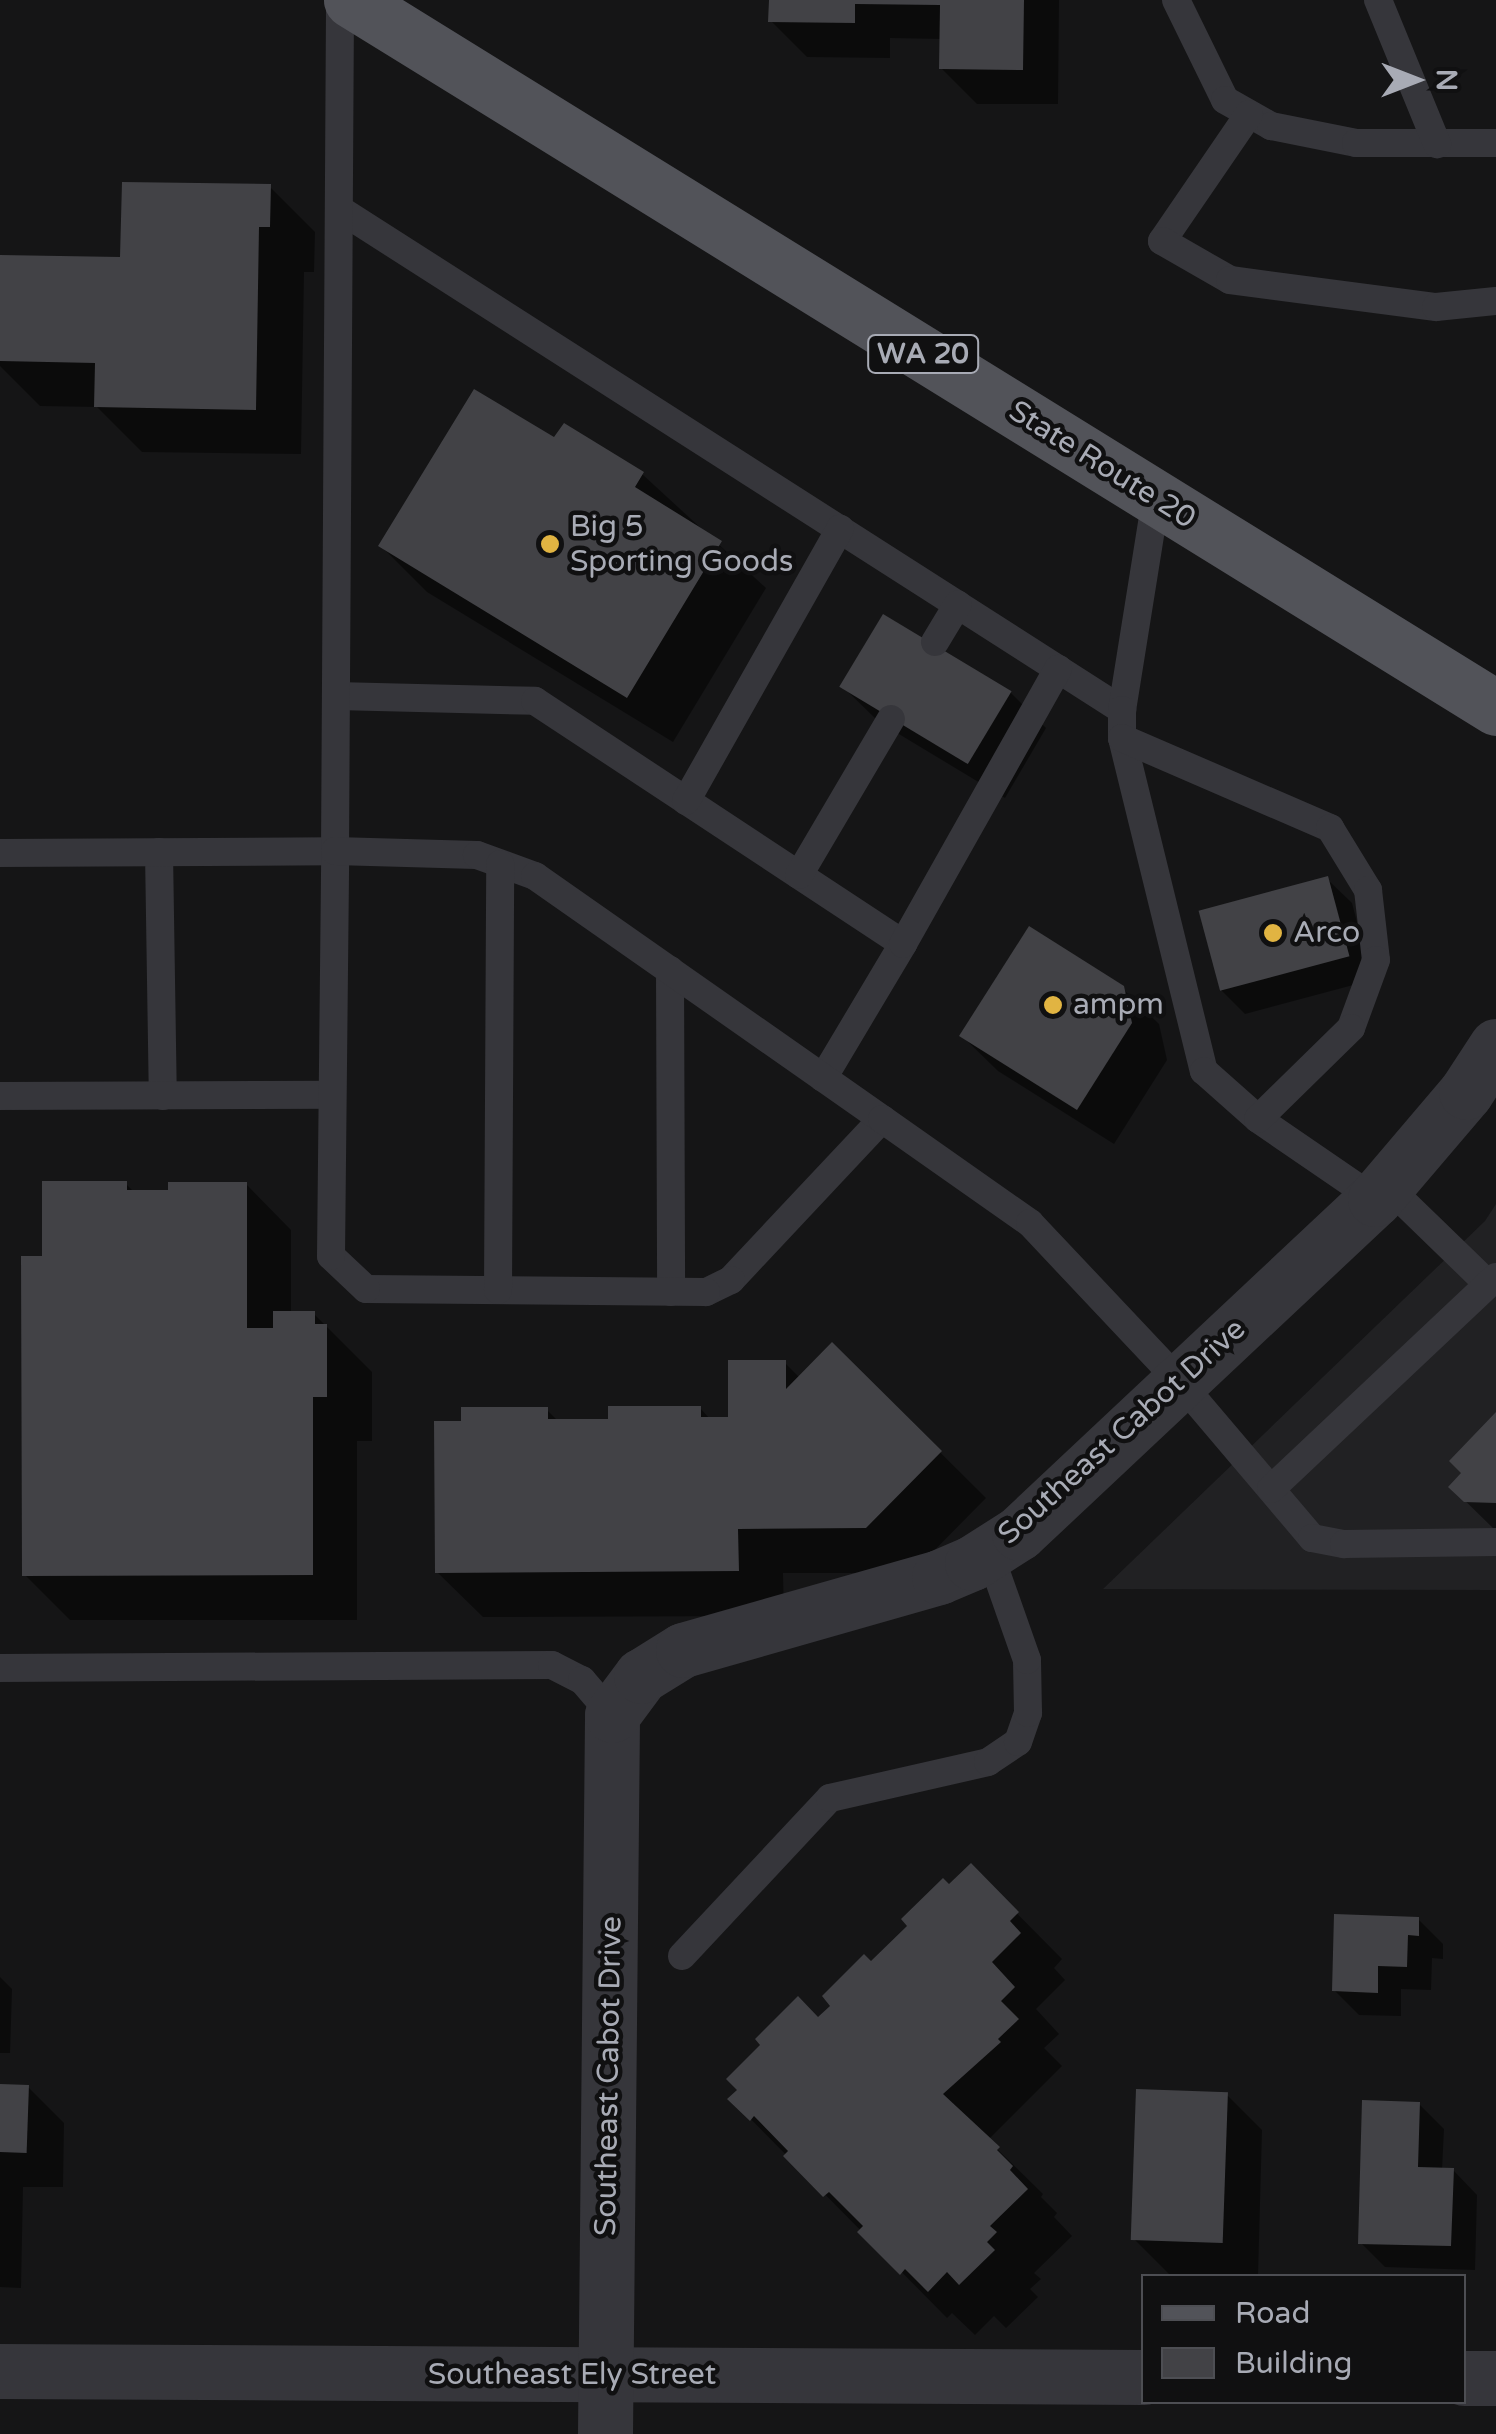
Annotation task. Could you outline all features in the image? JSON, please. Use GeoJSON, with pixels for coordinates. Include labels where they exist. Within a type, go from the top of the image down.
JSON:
{"type":"FeatureCollection","features":[{"type":"Feature","properties":{"kind":"main road","name":"State Route 20"},"geometry":{"type":"LineString","coordinates":[[351,0],[1496,708]]}},
{"type":"Feature","properties":{"kind":"street","name":"Southeast Cabot Drive"},"geometry":{"type":"LineString","coordinates":[[605,2434],[612,1715],[641,1676],[683,1650],[939,1577],[1019,1533],[1381,1192],[1466,1092],[1496,1046]]}},
{"type":"Feature","properties":{"kind":"street","name":"Southeast Ely Street"},"geometry":{"type":"LineString","coordinates":[[0,2370],[1141,2377]]}},
{"type":"Feature","properties":{"kind":"street"},"geometry":{"type":"LineString","coordinates":[[1466,2378],[1496,2378]]}},
{"type":"Feature","properties":{"kind":"lane"},"geometry":{"type":"LineString","coordinates":[[340,0],[331,1256],[366,1289],[706,1292],[732,1280],[882,1119]]}},
{"type":"Feature","properties":{"kind":"lane"},"geometry":{"type":"LineString","coordinates":[[1176,0],[1225,100],[1270,126],[1356,142],[1496,143]]}},
{"type":"Feature","properties":{"kind":"lane"},"geometry":{"type":"LineString","coordinates":[[1378,0],[1438,144]]}},
{"type":"Feature","properties":{"kind":"lane"},"geometry":{"type":"LineString","coordinates":[[1249,114],[1162,241],[1230,280],[1436,307],[1496,301]]}},
{"type":"Feature","properties":{"kind":"lane"},"geometry":{"type":"LineString","coordinates":[[338,208],[1058,669],[1122,724],[1330,828],[1368,890],[1376,960],[1352,1028],[1258,1119]]}},
{"type":"Feature","properties":{"kind":"lane"},"geometry":{"type":"LineString","coordinates":[[1156,498],[1122,724],[1204,1071],[1258,1119],[1381,1192],[1492,1281],[1272,1489]]}},
{"type":"Feature","properties":{"kind":"lane"},"geometry":{"type":"LineString","coordinates":[[686,801],[840,529]]}},
{"type":"Feature","properties":{"kind":"lane"},"geometry":{"type":"LineString","coordinates":[[935,642],[958,604]]}},
{"type":"Feature","properties":{"kind":"lane"},"geometry":{"type":"LineString","coordinates":[[822,1078],[904,944],[1058,669]]}},
{"type":"Feature","properties":{"kind":"lane"},"geometry":{"type":"LineString","coordinates":[[336,696],[536,702],[904,944]]}},
{"type":"Feature","properties":{"kind":"lane"},"geometry":{"type":"LineString","coordinates":[[798,875],[890,718]]}},
{"type":"Feature","properties":{"kind":"lane"},"geometry":{"type":"LineString","coordinates":[[0,853],[335,851],[477,855],[534,876],[1030,1223],[1180,1381],[1312,1538],[1344,1544],[1496,1542]]}},
{"type":"Feature","properties":{"kind":"lane"},"geometry":{"type":"LineString","coordinates":[[159,852],[163,1096]]}},
{"type":"Feature","properties":{"kind":"lane"},"geometry":{"type":"LineString","coordinates":[[498,1290],[500,864]]}},
{"type":"Feature","properties":{"kind":"lane"},"geometry":{"type":"LineString","coordinates":[[670,970],[671,1292]]}},
{"type":"Feature","properties":{"kind":"lane"},"geometry":{"type":"LineString","coordinates":[[0,1096],[332,1095]]}},
{"type":"Feature","properties":{"kind":"lane"},"geometry":{"type":"LineString","coordinates":[[682,1956],[830,1798],[988,1762],[1018,1742],[1028,1714],[1027,1660],[990,1552]]}},
{"type":"Feature","properties":{"kind":"lane"},"geometry":{"type":"LineString","coordinates":[[0,1668],[552,1665],[582,1680],[612,1715]]}},
{"type":"Feature","properties":{"kind":"shaded area"},"geometry":{"type":"Polygon","coordinates":[[[1496,1204],[1496,1590],[1103,1589],[1485,1221],[1496,1204]]]}},
{"type":"Feature","properties":{"kind":"building"},"geometry":{"type":"Polygon","coordinates":[[[769,0],[1024,0],[1023,70],[939,69],[940,5],[855,4],[855,23],[768,22],[769,0]]]}},
{"type":"Feature","properties":{"kind":"building"},"geometry":{"type":"Polygon","coordinates":[[[122,182],[271,184],[270,227],[259,227],[256,410],[94,407],[95,363],[0,361],[0,255],[120,257],[122,182]]]}},
{"type":"Feature","properties":{"kind":"building","name":"Big 5 Sporting Goods"},"geometry":{"type":"Polygon","coordinates":[[[474,389],[554,437],[564,423],[644,472],[635,487],[722,541],[627,698],[378,546],[474,389]]]}},
{"type":"Feature","properties":{"kind":"building"},"geometry":{"type":"Polygon","coordinates":[[[883,614],[1012,691],[968,764],[839,687],[883,614]]]}},
{"type":"Feature","properties":{"kind":"building","name":"Arco"},"geometry":{"type":"Polygon","coordinates":[[[1328,876],[1349,956],[1220,991],[1199,911],[1328,876]]]}},
{"type":"Feature","properties":{"kind":"building","name":"ampm"},"geometry":{"type":"Polygon","coordinates":[[[1029,926],[1124,986],[1132,1023],[1077,1110],[959,1036],[1029,926]]]}},
{"type":"Feature","properties":{"kind":"building"},"geometry":{"type":"Polygon","coordinates":[[[42,1181],[127,1181],[127,1190],[168,1190],[168,1182],[247,1182],[247,1328],[273,1328],[273,1311],[315,1311],[315,1324],[327,1324],[327,1397],[313,1397],[313,1575],[22,1576],[21,1256],[42,1256],[42,1181]]]}},
{"type":"Feature","properties":{"kind":"building"},"geometry":{"type":"Polygon","coordinates":[[[832,1342],[942,1451],[866,1528],[738,1529],[739,1571],[435,1573],[434,1421],[461,1421],[461,1407],[548,1407],[548,1419],[608,1419],[608,1406],[701,1406],[701,1417],[728,1417],[728,1360],[786,1360],[786,1389],[832,1342]]]}},
{"type":"Feature","properties":{"kind":"building"},"geometry":{"type":"Polygon","coordinates":[[[1496,1412],[1496,1503],[1464,1502],[1448,1487],[1461,1473],[1449,1461],[1496,1412]]]}},
{"type":"Feature","properties":{"kind":"building"},"geometry":{"type":"Polygon","coordinates":[[[971,1863],[1019,1912],[1010,1921],[1021,1933],[992,1962],[1015,1987],[1001,2001],[1019,2019],[998,2039],[1001,2042],[943,2094],[1000,2147],[997,2150],[1013,2166],[1010,2170],[1028,2189],[990,2226],[997,2232],[987,2242],[995,2250],[959,2285],[947,2272],[928,2292],[905,2269],[900,2275],[857,2232],[863,2226],[829,2192],[823,2197],[783,2156],[788,2151],[754,2116],[750,2121],[727,2099],[737,2090],[726,2079],[760,2045],[755,2039],[798,1996],[818,2017],[830,2006],[822,1996],[864,1954],[871,1961],[907,1926],[901,1919],[943,1878],[949,1884],[971,1863]]]}},
{"type":"Feature","properties":{"kind":"building"},"geometry":{"type":"Polygon","coordinates":[[[1334,1914],[1419,1917],[1419,1936],[1408,1935],[1407,1967],[1378,1966],[1378,1993],[1332,1991],[1334,1914]]]}},
{"type":"Feature","properties":{"kind":"building"},"geometry":{"type":"Polygon","coordinates":[[[0,2084],[29,2085],[27,2153],[0,2152],[0,2084]]]}},
{"type":"Feature","properties":{"kind":"building"},"geometry":{"type":"Polygon","coordinates":[[[1136,2089],[1228,2092],[1223,2243],[1131,2240],[1136,2089]]]}},
{"type":"Feature","properties":{"kind":"building"},"geometry":{"type":"Polygon","coordinates":[[[1362,2100],[1420,2102],[1418,2167],[1454,2168],[1451,2246],[1358,2244],[1362,2100]]]}},
{"type":"Feature","properties":{"kind":"place","name":"Big 5 Sporting Goods"},"geometry":{"type":"Point","coordinates":[550,544]}},
{"type":"Feature","properties":{"kind":"place","name":"Arco"},"geometry":{"type":"Point","coordinates":[1273,933]}},
{"type":"Feature","properties":{"kind":"place","name":"ampm"},"geometry":{"type":"Point","coordinates":[1053,1005]}}]}
